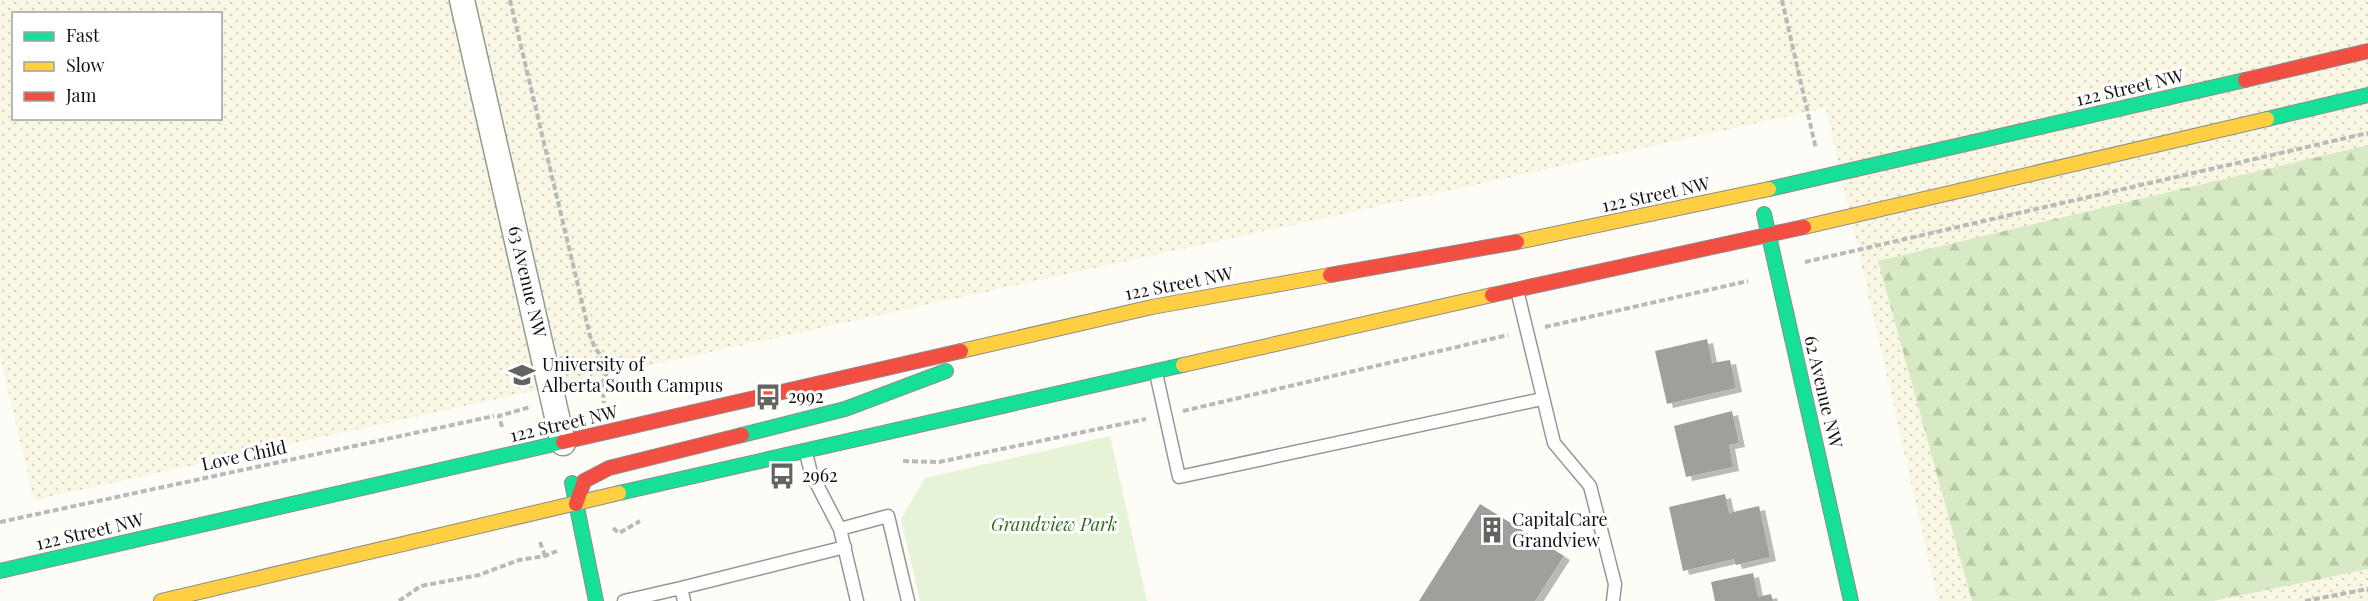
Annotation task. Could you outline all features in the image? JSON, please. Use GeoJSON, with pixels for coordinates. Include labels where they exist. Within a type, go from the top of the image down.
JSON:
{"type":"FeatureCollection","features":[{"type":"Feature","properties":{"kind":"main road","name":"122 Street NW"},"geometry":{"type":"LineString","coordinates":[[0,571],[566,458],[1042,332],[1184,300],[1493,248],[1822,178],[2368,51]]}},
{"type":"Feature","properties":{"kind":"main road"},"geometry":{"type":"LineString","coordinates":[[161,601],[1516,289],[1769,235],[2368,95]]}},
{"type":"Feature","properties":{"kind":"main road","name":"62 Avenue NW"},"geometry":{"type":"LineString","coordinates":[[1760,191],[1851,601]]}},
{"type":"Feature","properties":{"kind":"main road"},"geometry":{"type":"LineString","coordinates":[[576,504],[584,481],[596,472],[845,409],[1042,332]]}},
{"type":"Feature","properties":{"kind":"main road","name":"63 Avenue NW"},"geometry":{"type":"LineString","coordinates":[[566,458],[596,601]]}},
{"type":"Feature","properties":{"kind":"street","name":"63 Avenue NW"},"geometry":{"type":"LineString","coordinates":[[462,0],[566,458]]}},
{"type":"Feature","properties":{"kind":"lane"},"geometry":{"type":"LineString","coordinates":[[1516,289],[1554,442],[1590,486],[1615,584],[1613,601]]}},
{"type":"Feature","properties":{"kind":"lane"},"geometry":{"type":"LineString","coordinates":[[1155,372],[1179,477],[1542,399]]}},
{"type":"Feature","properties":{"kind":"lane"},"geometry":{"type":"LineString","coordinates":[[806,452],[812,473],[840,529],[857,601]]}},
{"type":"Feature","properties":{"kind":"lane"},"geometry":{"type":"LineString","coordinates":[[840,529],[888,516],[908,601]]}},
{"type":"Feature","properties":{"kind":"lane"},"geometry":{"type":"LineString","coordinates":[[624,601],[845,547]]}},
{"type":"Feature","properties":{"kind":"lane"},"geometry":{"type":"LineString","coordinates":[[681,588],[684,601]]}},
{"type":"Feature","properties":{"kind":"path"},"geometry":{"type":"LineString","coordinates":[[510,0],[590,336],[595,348],[610,367],[602,383]]}},
{"type":"Feature","properties":{"kind":"path"},"geometry":{"type":"LineString","coordinates":[[1782,0],[1822,178]]}},
{"type":"Feature","properties":{"kind":"path"},"geometry":{"type":"LineString","coordinates":[[1814,259],[1821,260],[2368,133]]}},
{"type":"Feature","properties":{"kind":"path"},"geometry":{"type":"LineString","coordinates":[[898,461],[939,462],[1166,414],[1753,280]]}},
{"type":"Feature","properties":{"kind":"path","name":"Love Child"},"geometry":{"type":"LineString","coordinates":[[0,522],[494,416]]}},
{"type":"Feature","properties":{"kind":"path"},"geometry":{"type":"LineString","coordinates":[[399,601],[421,586],[478,575],[519,560],[545,556]]}},
{"type":"Feature","properties":{"kind":"path"},"geometry":{"type":"LineString","coordinates":[[2305,601],[2368,589]]}},
{"type":"Feature","properties":{"kind":"shaded area","name":"University of Alberta South Campus"},"geometry":{"type":"Polygon","coordinates":[[[0,0],[2368,0],[2368,601],[1938,601],[1826,108],[34,500],[0,356],[0,0]]]}},
{"type":"Feature","properties":{"kind":"green space"},"geometry":{"type":"Polygon","coordinates":[[[2368,145],[2368,569],[2213,601],[1972,601],[1878,261],[2368,145]]]}},
{"type":"Feature","properties":{"kind":"green space","name":"Grandview Park"},"geometry":{"type":"Polygon","coordinates":[[[1110,436],[1147,601],[920,601],[901,519],[925,478],[1110,436]]]}},
{"type":"Feature","properties":{"kind":"building"},"geometry":{"type":"Polygon","coordinates":[[[1707,339],[1712,363],[1730,360],[1736,388],[1667,404],[1655,351],[1707,339]]]}},
{"type":"Feature","properties":{"kind":"building"},"geometry":{"type":"Polygon","coordinates":[[[1732,411],[1739,443],[1729,445],[1733,467],[1686,477],[1674,426],[1732,411]]]}},
{"type":"Feature","properties":{"kind":"building"},"geometry":{"type":"Polygon","coordinates":[[[1725,494],[1729,513],[1759,506],[1770,557],[1736,565],[1734,559],[1683,571],[1669,507],[1725,494]]]}},
{"type":"Feature","properties":{"kind":"building","name":"CapitalCare Grandview"},"geometry":{"type":"Polygon","coordinates":[[[1480,504],[1564,556],[1535,601],[1419,601],[1480,504]]]}},
{"type":"Feature","properties":{"kind":"building"},"geometry":{"type":"Polygon","coordinates":[[[1753,573],[1758,597],[1771,594],[1773,601],[1715,601],[1711,582],[1753,573]]]}},
{"type":"Feature","properties":{"kind":"traffic: fast"},"geometry":{"type":"LineString","coordinates":[[1769,189],[2245,80]]}},
{"type":"Feature","properties":{"kind":"traffic: fast"},"geometry":{"type":"LineString","coordinates":[[2267,119],[2368,95]]}},
{"type":"Feature","properties":{"kind":"traffic: fast"},"geometry":{"type":"LineString","coordinates":[[1764,214],[1851,601]]}},
{"type":"Feature","properties":{"kind":"traffic: fast"},"geometry":{"type":"LineString","coordinates":[[619,493],[1183,365]]}},
{"type":"Feature","properties":{"kind":"traffic: fast"},"geometry":{"type":"LineString","coordinates":[[742,435],[845,409],[946,371]]}},
{"type":"Feature","properties":{"kind":"traffic: fast"},"geometry":{"type":"LineString","coordinates":[[0,571],[563,442]]}},
{"type":"Feature","properties":{"kind":"traffic: fast"},"geometry":{"type":"LineString","coordinates":[[572,483],[596,601]]}},
{"type":"Feature","properties":{"kind":"traffic: slow"},"geometry":{"type":"LineString","coordinates":[[1804,227],[2267,119]]}},
{"type":"Feature","properties":{"kind":"traffic: slow"},"geometry":{"type":"LineString","coordinates":[[1517,242],[1769,189]]}},
{"type":"Feature","properties":{"kind":"traffic: slow"},"geometry":{"type":"LineString","coordinates":[[961,351],[1152,307],[1330,275]]}},
{"type":"Feature","properties":{"kind":"traffic: slow"},"geometry":{"type":"LineString","coordinates":[[1183,365],[1492,295]]}},
{"type":"Feature","properties":{"kind":"traffic: slow"},"geometry":{"type":"LineString","coordinates":[[161,601],[619,493]]}},
{"type":"Feature","properties":{"kind":"traffic: jam"},"geometry":{"type":"LineString","coordinates":[[2245,80],[2368,51]]}},
{"type":"Feature","properties":{"kind":"traffic: jam"},"geometry":{"type":"LineString","coordinates":[[1492,295],[1804,227]]}},
{"type":"Feature","properties":{"kind":"traffic: jam"},"geometry":{"type":"LineString","coordinates":[[1330,275],[1517,242]]}},
{"type":"Feature","properties":{"kind":"traffic: jam"},"geometry":{"type":"LineString","coordinates":[[563,442],[961,351]]}},
{"type":"Feature","properties":{"kind":"traffic: jam"},"geometry":{"type":"LineString","coordinates":[[576,504],[584,481],[609,468],[742,435]]}},
{"type":"Feature","properties":{"kind":"place","name":"University of Alberta South Campus"},"geometry":{"type":"Point","coordinates":[522,375]}},
{"type":"Feature","properties":{"kind":"place","name":"2992"},"geometry":{"type":"Point","coordinates":[768,397]}},
{"type":"Feature","properties":{"kind":"place","name":"2962"},"geometry":{"type":"Point","coordinates":[782,476]}},
{"type":"Feature","properties":{"kind":"place","name":"CapitalCare Grandview"},"geometry":{"type":"Point","coordinates":[1492,530]}}]}
